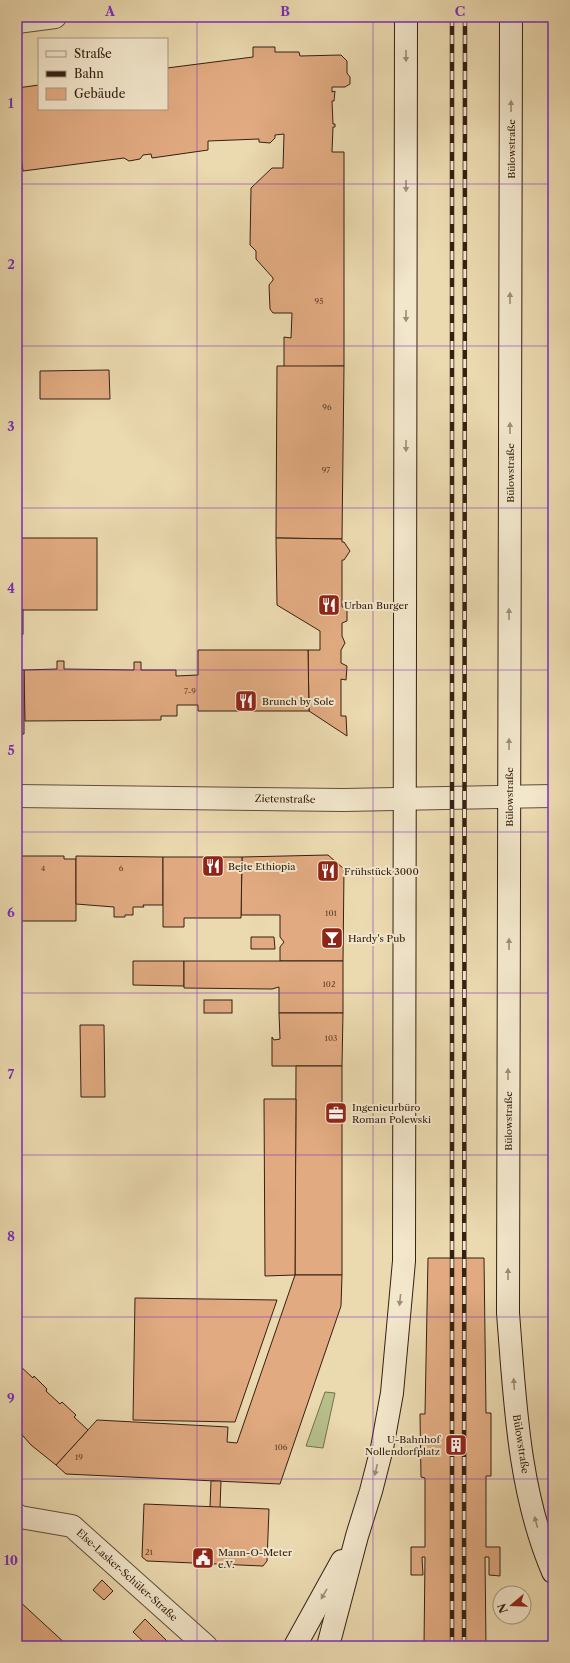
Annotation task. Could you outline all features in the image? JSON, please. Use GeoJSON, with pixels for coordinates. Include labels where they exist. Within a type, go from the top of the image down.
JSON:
{"type":"FeatureCollection","features":[{"type":"Feature","properties":{"kind":"main road"},"geometry":{"type":"LineString","coordinates":[[17,22],[55,17]]}},
{"type":"Feature","properties":{"kind":"main road"},"geometry":{"type":"LineString","coordinates":[[328,1646],[382,1448],[392,1393],[404,1261],[406,798],[406,17]]}},
{"type":"Feature","properties":{"kind":"main road","name":"Bülowstraße"},"geometry":{"type":"LineString","coordinates":[[511,17],[508,1313],[517,1423],[527,1485],[545,1553],[553,1572]]}},
{"type":"Feature","properties":{"kind":"main road","name":"Zietenstraße"},"geometry":{"type":"LineString","coordinates":[[17,796],[406,798],[553,796]]}},
{"type":"Feature","properties":{"kind":"main road","name":"Else-Lasker-Schüler-Straße"},"geometry":{"type":"LineString","coordinates":[[17,1515],[20,1517],[72,1526],[206,1646]]}},
{"type":"Feature","properties":{"kind":"main road"},"geometry":{"type":"LineString","coordinates":[[295,1646],[357,1536]]}},
{"type":"Feature","properties":{"kind":"green space"},"geometry":{"type":"Polygon","coordinates":[[[325,1392],[335,1393],[323,1448],[306,1446],[325,1392]]]}},
{"type":"Feature","properties":{"kind":"building"},"geometry":{"type":"Polygon","coordinates":[[[253,47],[275,47],[275,52],[299,52],[300,56],[341,55],[347,61],[347,73],[350,77],[350,84],[345,87],[332,87],[332,92],[335,91],[334,101],[332,101],[333,124],[335,124],[335,127],[333,127],[332,152],[344,152],[344,366],[284,367],[284,337],[291,338],[292,313],[273,313],[270,309],[269,285],[273,278],[256,259],[256,251],[250,245],[251,188],[272,168],[283,168],[284,134],[275,135],[275,138],[270,143],[259,142],[259,139],[208,141],[208,150],[152,158],[151,154],[143,155],[140,159],[129,161],[124,158],[23,171],[17,125],[17,88],[38,85],[38,110],[168,110],[168,68],[253,57],[253,47]]]}},
{"type":"Feature","properties":{"kind":"building"},"geometry":{"type":"Polygon","coordinates":[[[277,366],[344,366],[342,539],[276,538],[277,366]]]}},
{"type":"Feature","properties":{"kind":"building"},"geometry":{"type":"Polygon","coordinates":[[[109,370],[110,399],[40,399],[40,371],[109,370]]]}},
{"type":"Feature","properties":{"kind":"building"},"geometry":{"type":"Polygon","coordinates":[[[17,538],[97,538],[97,610],[17,610],[17,538]]]}},
{"type":"Feature","properties":{"kind":"building"},"geometry":{"type":"Polygon","coordinates":[[[276,538],[342,539],[342,542],[344,542],[350,551],[344,560],[342,560],[342,607],[347,607],[347,621],[342,623],[342,636],[345,643],[341,650],[341,663],[347,666],[346,680],[341,679],[341,716],[346,716],[347,736],[309,711],[308,650],[320,650],[320,631],[277,605],[276,538]]]}},
{"type":"Feature","properties":{"kind":"building"},"geometry":{"type":"Polygon","coordinates":[[[17,610],[23,610],[23,634],[17,634],[17,610]]]}},
{"type":"Feature","properties":{"kind":"building"},"geometry":{"type":"Polygon","coordinates":[[[198,650],[308,650],[309,711],[198,711],[198,705],[177,705],[177,716],[161,716],[161,720],[25,721],[24,670],[57,669],[57,661],[64,661],[64,669],[134,670],[134,662],[141,662],[141,670],[176,670],[176,676],[198,675],[198,650]]]}},
{"type":"Feature","properties":{"kind":"building"},"geometry":{"type":"Polygon","coordinates":[[[17,669],[24,670],[24,734],[17,734],[17,669]]]}},
{"type":"Feature","properties":{"kind":"building"},"geometry":{"type":"Polygon","coordinates":[[[328,855],[344,869],[343,961],[280,961],[280,947],[284,942],[280,937],[280,915],[241,915],[242,857],[328,855]]]}},
{"type":"Feature","properties":{"kind":"building"},"geometry":{"type":"Polygon","coordinates":[[[17,856],[64,856],[64,859],[76,859],[76,921],[17,921],[17,856]]]}},
{"type":"Feature","properties":{"kind":"building"},"geometry":{"type":"Polygon","coordinates":[[[76,856],[163,857],[163,905],[143,905],[144,907],[133,907],[133,915],[114,917],[114,907],[76,904],[76,856]]]}},
{"type":"Feature","properties":{"kind":"building"},"geometry":{"type":"Polygon","coordinates":[[[163,857],[242,857],[241,918],[184,918],[184,927],[163,927],[163,857]]]}},
{"type":"Feature","properties":{"kind":"building"},"geometry":{"type":"Polygon","coordinates":[[[251,937],[274,937],[275,949],[251,949],[251,937]]]}},
{"type":"Feature","properties":{"kind":"building"},"geometry":{"type":"Polygon","coordinates":[[[133,961],[184,961],[184,986],[133,985],[133,961]]]}},
{"type":"Feature","properties":{"kind":"building"},"geometry":{"type":"Polygon","coordinates":[[[184,961],[343,961],[343,1013],[279,1013],[279,987],[272,989],[184,988],[184,961]]]}},
{"type":"Feature","properties":{"kind":"building"},"geometry":{"type":"Polygon","coordinates":[[[204,1000],[232,1000],[232,1013],[204,1013],[204,1000]]]}},
{"type":"Feature","properties":{"kind":"building"},"geometry":{"type":"Polygon","coordinates":[[[279,1013],[343,1013],[342,1066],[272,1066],[272,1037],[274,1040],[280,1039],[279,1013]]]}},
{"type":"Feature","properties":{"kind":"building"},"geometry":{"type":"Polygon","coordinates":[[[80,1025],[104,1025],[105,1097],[81,1097],[80,1025]]]}},
{"type":"Feature","properties":{"kind":"building"},"geometry":{"type":"Polygon","coordinates":[[[296,1066],[342,1066],[342,1275],[295,1275],[296,1066]]]}},
{"type":"Feature","properties":{"kind":"building"},"geometry":{"type":"Polygon","coordinates":[[[264,1099],[296,1099],[295,1275],[265,1276],[264,1099]]]}},
{"type":"Feature","properties":{"kind":"building","name":"U-Bahnhof Nollendorfplatz"},"geometry":{"type":"Polygon","coordinates":[[[428,1258],[484,1258],[486,1413],[491,1413],[491,1476],[486,1476],[486,1547],[500,1547],[500,1576],[489,1575],[489,1557],[485,1557],[486,1646],[424,1646],[425,1557],[422,1557],[423,1575],[411,1575],[411,1547],[425,1547],[425,1478],[421,1477],[420,1414],[425,1414],[428,1258]]]}},
{"type":"Feature","properties":{"kind":"building"},"geometry":{"type":"Polygon","coordinates":[[[295,1275],[342,1275],[341,1306],[280,1484],[66,1474],[56,1465],[97,1420],[228,1427],[227,1442],[237,1443],[295,1275]]]}},
{"type":"Feature","properties":{"kind":"building"},"geometry":{"type":"Polygon","coordinates":[[[135,1298],[277,1300],[235,1422],[133,1420],[135,1298]]]}},
{"type":"Feature","properties":{"kind":"building"},"geometry":{"type":"Polygon","coordinates":[[[17,1361],[21,1364],[19,1365],[33,1378],[34,1376],[47,1389],[46,1391],[60,1404],[62,1402],[76,1415],[74,1417],[88,1430],[56,1465],[31,1445],[17,1429],[17,1361]]]}},
{"type":"Feature","properties":{"kind":"building"},"geometry":{"type":"Polygon","coordinates":[[[211,1481],[221,1481],[220,1508],[210,1507],[211,1481]]]}},
{"type":"Feature","properties":{"kind":"building"},"geometry":{"type":"Polygon","coordinates":[[[144,1504],[269,1509],[267,1561],[263,1566],[147,1561],[142,1557],[144,1504]]]}},
{"type":"Feature","properties":{"kind":"building"},"geometry":{"type":"Polygon","coordinates":[[[102,1580],[113,1591],[104,1600],[93,1590],[102,1580]]]}},
{"type":"Feature","properties":{"kind":"building"},"geometry":{"type":"Polygon","coordinates":[[[17,1599],[68,1646],[17,1646],[17,1599]]]}},
{"type":"Feature","properties":{"kind":"building"},"geometry":{"type":"Polygon","coordinates":[[[145,1619],[172,1646],[148,1646],[133,1632],[145,1619]]]}},
{"type":"Feature","properties":{"kind":"railway"},"geometry":{"type":"LineString","coordinates":[[452,17],[452,1646]]}},
{"type":"Feature","properties":{"kind":"railway"},"geometry":{"type":"LineString","coordinates":[[464,1646],[465,17]]}},
{"type":"Feature","properties":{"kind":"place","name":"Urban Burger"},"geometry":{"type":"Point","coordinates":[329,605]}},
{"type":"Feature","properties":{"kind":"place","name":"Brunch by Sole"},"geometry":{"type":"Point","coordinates":[246,701]}},
{"type":"Feature","properties":{"kind":"place","name":"Bejte Ethiopia"},"geometry":{"type":"Point","coordinates":[213,866]}},
{"type":"Feature","properties":{"kind":"place","name":"Frühstück 3000"},"geometry":{"type":"Point","coordinates":[328,871]}},
{"type":"Feature","properties":{"kind":"place","name":"Hardy's Pub"},"geometry":{"type":"Point","coordinates":[332,938]}},
{"type":"Feature","properties":{"kind":"place","name":"Ingenieurbüro Roman Polewski"},"geometry":{"type":"Point","coordinates":[336,1113]}},
{"type":"Feature","properties":{"kind":"place","name":"U-Bahnhof Nollendorfplatz"},"geometry":{"type":"Point","coordinates":[456,1445]}},
{"type":"Feature","properties":{"kind":"place","name":"Mann-O-Meter e.V."},"geometry":{"type":"Point","coordinates":[203,1558]}}]}
